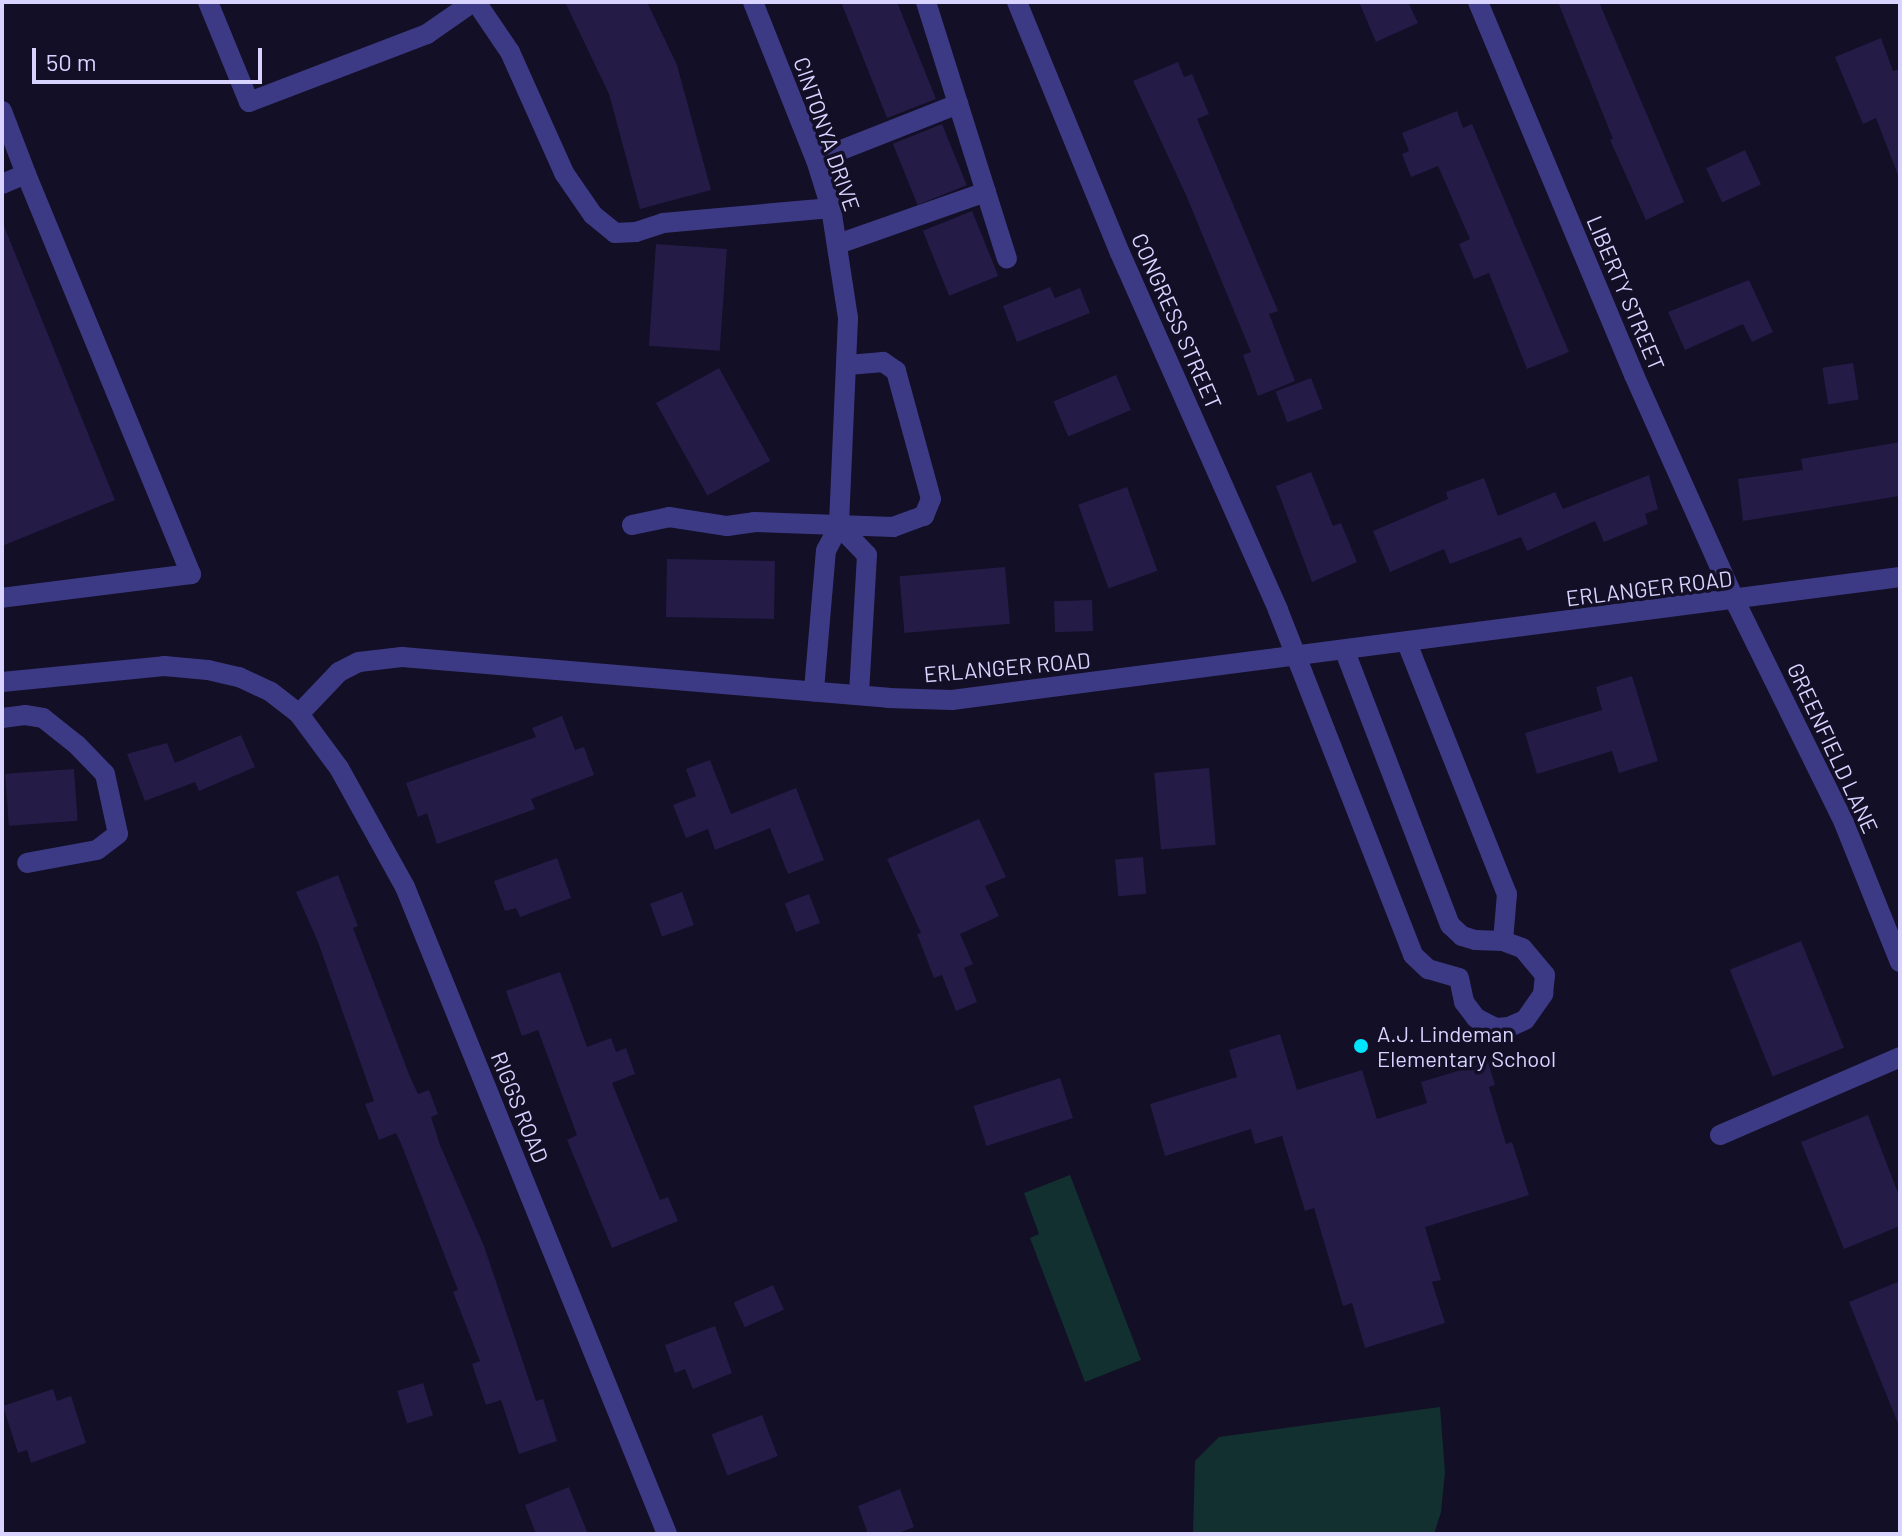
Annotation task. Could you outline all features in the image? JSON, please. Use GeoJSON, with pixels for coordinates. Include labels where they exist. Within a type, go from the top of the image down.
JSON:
{"type":"FeatureCollection","features":[{"type":"Feature","properties":{"kind":"street"},"geometry":{"type":"LineString","coordinates":[[208,2],[249,102],[427,34],[474,2],[510,52],[564,173],[593,215],[615,233],[636,232],[663,223],[831,208]]}},
{"type":"Feature","properties":{"kind":"street"},"geometry":{"type":"LineString","coordinates":[[926,2],[1007,259]]}},
{"type":"Feature","properties":{"kind":"street","name":"CONGRESS STREET"},"geometry":{"type":"LineString","coordinates":[[1017,2],[1120,253],[1296,657],[1413,955],[1428,969],[1459,978],[1464,1002],[1476,1018],[1496,1028],[1509,1027],[1525,1020],[1543,994],[1545,975],[1522,948],[1503,941]]}},
{"type":"Feature","properties":{"kind":"street","name":"LIBERTY STREET"},"geometry":{"type":"LineString","coordinates":[[1478,2],[1634,375],[1735,601]]}},
{"type":"Feature","properties":{"kind":"street","name":"CINTONYA DRIVE"},"geometry":{"type":"LineString","coordinates":[[759,4],[831,208],[848,318],[839,526],[826,550],[814,691]]}},
{"type":"Feature","properties":{"kind":"street"},"geometry":{"type":"LineString","coordinates":[[816,160],[958,104]]}},
{"type":"Feature","properties":{"kind":"street"},"geometry":{"type":"LineString","coordinates":[[2,111],[191,574],[2,598]]}},
{"type":"Feature","properties":{"kind":"street"},"geometry":{"type":"LineString","coordinates":[[2,184],[26,174]]}},
{"type":"Feature","properties":{"kind":"street"},"geometry":{"type":"LineString","coordinates":[[838,244],[986,192]]}},
{"type":"Feature","properties":{"kind":"street"},"geometry":{"type":"LineString","coordinates":[[632,525],[669,517],[727,526],[754,522],[893,527],[924,516],[931,499],[896,371],[883,362],[848,365]]}},
{"type":"Feature","properties":{"kind":"street"},"geometry":{"type":"LineString","coordinates":[[839,526],[867,555],[859,694]]}},
{"type":"Feature","properties":{"kind":"street","name":"ERLANGER ROAD"},"geometry":{"type":"LineString","coordinates":[[299,714],[339,672],[359,662],[402,657],[952,700],[1735,601],[1900,577]]}},
{"type":"Feature","properties":{"kind":"street","name":"GREENFIELD LANE"},"geometry":{"type":"LineString","coordinates":[[1735,601],[1844,823],[1900,962]]}},
{"type":"Feature","properties":{"kind":"street"},"geometry":{"type":"LineString","coordinates":[[1345,651],[1450,925],[1462,936],[1475,940],[1503,941],[1507,894],[1407,643]]}},
{"type":"Feature","properties":{"kind":"street"},"geometry":{"type":"LineString","coordinates":[[2,682],[164,666],[208,670],[239,677],[260,687],[299,714]]}},
{"type":"Feature","properties":{"kind":"street","name":"RIGGS ROAD"},"geometry":{"type":"LineString","coordinates":[[299,714],[339,768],[405,887],[667,1534]]}},
{"type":"Feature","properties":{"kind":"street"},"geometry":{"type":"LineString","coordinates":[[2,718],[25,715],[43,718],[77,745],[105,774],[118,834],[97,850],[27,863]]}},
{"type":"Feature","properties":{"kind":"street"},"geometry":{"type":"LineString","coordinates":[[1720,1135],[1900,1057]]}},
{"type":"Feature","properties":{"kind":"green space"},"geometry":{"type":"Polygon","coordinates":[[[1070,1175],[1141,1360],[1085,1382],[1030,1238],[1039,1234],[1024,1193],[1070,1175]]]}},
{"type":"Feature","properties":{"kind":"green space"},"geometry":{"type":"Polygon","coordinates":[[[1440,1407],[1445,1472],[1441,1512],[1434,1534],[1193,1534],[1195,1461],[1219,1437],[1440,1407]]]}},
{"type":"Feature","properties":{"kind":"building"},"geometry":{"type":"Polygon","coordinates":[[[565,2],[647,2],[677,65],[711,190],[640,209],[609,94],[565,2]]]}},
{"type":"Feature","properties":{"kind":"building"},"geometry":{"type":"Polygon","coordinates":[[[841,2],[897,2],[936,99],[887,118],[841,2]]]}},
{"type":"Feature","properties":{"kind":"building"},"geometry":{"type":"Polygon","coordinates":[[[1359,2],[1408,2],[1418,23],[1376,42],[1359,2]]]}},
{"type":"Feature","properties":{"kind":"building"},"geometry":{"type":"Polygon","coordinates":[[[1558,2],[1599,2],[1684,202],[1646,220],[1610,140],[1613,139],[1558,2]]]}},
{"type":"Feature","properties":{"kind":"building"},"geometry":{"type":"Polygon","coordinates":[[[1881,38],[1893,71],[1900,69],[1898,175],[1876,118],[1863,124],[1835,57],[1881,38]]]}},
{"type":"Feature","properties":{"kind":"building"},"geometry":{"type":"Polygon","coordinates":[[[1178,62],[1184,77],[1192,74],[1209,114],[1197,119],[1278,311],[1269,314],[1295,381],[1258,396],[1243,355],[1251,352],[1186,195],[1133,81],[1178,62]]]}},
{"type":"Feature","properties":{"kind":"building"},"geometry":{"type":"Polygon","coordinates":[[[1457,111],[1463,128],[1472,124],[1569,352],[1527,369],[1489,273],[1474,279],[1459,244],[1470,239],[1438,166],[1411,177],[1402,154],[1409,151],[1402,133],[1457,111]]]}},
{"type":"Feature","properties":{"kind":"building"},"geometry":{"type":"Polygon","coordinates":[[[942,124],[967,185],[918,205],[893,144],[942,124]]]}},
{"type":"Feature","properties":{"kind":"building"},"geometry":{"type":"Polygon","coordinates":[[[1745,150],[1761,184],[1722,203],[1706,168],[1745,150]]]}},
{"type":"Feature","properties":{"kind":"building"},"geometry":{"type":"Polygon","coordinates":[[[972,211],[998,276],[949,296],[923,231],[972,211]]]}},
{"type":"Feature","properties":{"kind":"building"},"geometry":{"type":"Polygon","coordinates":[[[2,221],[115,500],[2,546],[2,221]]]}},
{"type":"Feature","properties":{"kind":"building"},"geometry":{"type":"Polygon","coordinates":[[[656,244],[727,249],[720,351],[649,346],[656,244]]]}},
{"type":"Feature","properties":{"kind":"building"},"geometry":{"type":"Polygon","coordinates":[[[1749,280],[1773,332],[1752,342],[1743,324],[1685,350],[1668,312],[1749,280]]]}},
{"type":"Feature","properties":{"kind":"building"},"geometry":{"type":"Polygon","coordinates":[[[1050,287],[1055,298],[1080,288],[1090,313],[1017,342],[1003,306],[1050,287]]]}},
{"type":"Feature","properties":{"kind":"building"},"geometry":{"type":"Polygon","coordinates":[[[1853,363],[1859,400],[1828,404],[1822,368],[1853,363]]]}},
{"type":"Feature","properties":{"kind":"building"},"geometry":{"type":"Polygon","coordinates":[[[719,368],[770,461],[707,496],[656,403],[719,368]]]}},
{"type":"Feature","properties":{"kind":"building"},"geometry":{"type":"Polygon","coordinates":[[[1116,375],[1131,410],[1068,437],[1053,402],[1116,375]]]}},
{"type":"Feature","properties":{"kind":"building"},"geometry":{"type":"Polygon","coordinates":[[[1311,378],[1323,409],[1287,422],[1276,392],[1311,378]]]}},
{"type":"Feature","properties":{"kind":"building"},"geometry":{"type":"Polygon","coordinates":[[[1900,442],[1900,496],[1743,521],[1738,479],[1803,470],[1801,459],[1900,442]]]}},
{"type":"Feature","properties":{"kind":"building"},"geometry":{"type":"Polygon","coordinates":[[[1311,472],[1333,526],[1341,523],[1357,562],[1312,582],[1276,486],[1311,472]]]}},
{"type":"Feature","properties":{"kind":"building"},"geometry":{"type":"Polygon","coordinates":[[[1649,475],[1658,509],[1645,514],[1648,524],[1604,542],[1595,521],[1527,551],[1521,537],[1450,564],[1444,549],[1390,572],[1373,531],[1448,499],[1446,492],[1484,478],[1498,516],[1555,492],[1563,509],[1649,475]]]}},
{"type":"Feature","properties":{"kind":"building"},"geometry":{"type":"Polygon","coordinates":[[[1127,487],[1157,571],[1109,588],[1078,505],[1127,487]]]}},
{"type":"Feature","properties":{"kind":"building"},"geometry":{"type":"Polygon","coordinates":[[[667,559],[775,561],[774,619],[666,617],[667,559]]]}},
{"type":"Feature","properties":{"kind":"building"},"geometry":{"type":"Polygon","coordinates":[[[1005,567],[1010,624],[904,633],[899,576],[1005,567]]]}},
{"type":"Feature","properties":{"kind":"building"},"geometry":{"type":"Polygon","coordinates":[[[1092,600],[1093,631],[1055,632],[1054,601],[1092,600]]]}},
{"type":"Feature","properties":{"kind":"building"},"geometry":{"type":"Polygon","coordinates":[[[1632,676],[1658,761],[1619,773],[1612,751],[1537,774],[1525,733],[1602,710],[1596,687],[1632,676]]]}},
{"type":"Feature","properties":{"kind":"building"},"geometry":{"type":"Polygon","coordinates":[[[562,716],[575,750],[584,747],[594,775],[531,799],[535,809],[437,844],[427,813],[418,817],[406,783],[536,737],[532,728],[562,716]]]}},
{"type":"Feature","properties":{"kind":"building"},"geometry":{"type":"Polygon","coordinates":[[[241,735],[255,767],[199,791],[195,782],[145,801],[127,754],[167,743],[175,763],[241,735]]]}},
{"type":"Feature","properties":{"kind":"building"},"geometry":{"type":"Polygon","coordinates":[[[710,760],[731,814],[796,788],[824,860],[788,874],[770,828],[715,850],[708,829],[686,838],[673,805],[696,796],[686,769],[710,760]]]}},
{"type":"Feature","properties":{"kind":"building"},"geometry":{"type":"Polygon","coordinates":[[[1209,768],[1216,845],[1161,850],[1154,773],[1209,768]]]}},
{"type":"Feature","properties":{"kind":"building"},"geometry":{"type":"Polygon","coordinates":[[[74,769],[78,821],[9,826],[5,774],[74,769]]]}},
{"type":"Feature","properties":{"kind":"building"},"geometry":{"type":"Polygon","coordinates":[[[979,819],[1006,877],[985,886],[999,916],[960,934],[973,964],[964,968],[977,1002],[956,1011],[942,975],[934,978],[917,934],[921,933],[887,859],[979,819]]]}},
{"type":"Feature","properties":{"kind":"building"},"geometry":{"type":"Polygon","coordinates":[[[1143,857],[1146,894],[1118,896],[1115,859],[1143,857]]]}},
{"type":"Feature","properties":{"kind":"building"},"geometry":{"type":"Polygon","coordinates":[[[557,858],[571,898],[520,917],[516,908],[505,911],[494,881],[557,858]]]}},
{"type":"Feature","properties":{"kind":"building"},"geometry":{"type":"Polygon","coordinates":[[[338,875],[358,926],[353,928],[410,1077],[418,1094],[429,1090],[438,1114],[431,1117],[440,1145],[484,1246],[536,1401],[543,1399],[557,1441],[519,1454],[501,1400],[486,1405],[472,1364],[480,1361],[453,1292],[458,1290],[400,1141],[396,1133],[379,1140],[365,1104],[374,1101],[318,942],[296,892],[338,875]]]}},
{"type":"Feature","properties":{"kind":"building"},"geometry":{"type":"Polygon","coordinates":[[[682,892],[694,925],[662,937],[650,904],[682,892]]]}},
{"type":"Feature","properties":{"kind":"building"},"geometry":{"type":"Polygon","coordinates":[[[809,894],[820,923],[796,932],[785,903],[809,894]]]}},
{"type":"Feature","properties":{"kind":"building"},"geometry":{"type":"Polygon","coordinates":[[[1801,941],[1844,1048],[1773,1076],[1730,970],[1801,941]]]}},
{"type":"Feature","properties":{"kind":"building"},"geometry":{"type":"Polygon","coordinates":[[[560,972],[587,1047],[611,1038],[616,1052],[626,1048],[635,1074],[612,1083],[660,1200],[668,1197],[678,1221],[612,1248],[567,1140],[577,1135],[538,1030],[522,1036],[506,991],[560,972]]]}},
{"type":"Feature","properties":{"kind":"building","name":"A.J. Lindeman Elementary School"},"geometry":{"type":"Polygon","coordinates":[[[1280,1034],[1297,1090],[1362,1070],[1377,1119],[1427,1103],[1421,1082],[1488,1062],[1495,1085],[1489,1087],[1506,1144],[1512,1142],[1529,1195],[1425,1227],[1441,1280],[1432,1282],[1445,1323],[1365,1348],[1352,1303],[1343,1306],[1314,1208],[1305,1211],[1282,1136],[1255,1144],[1251,1129],[1165,1156],[1150,1104],[1237,1077],[1229,1050],[1280,1034]]]}},
{"type":"Feature","properties":{"kind":"building"},"geometry":{"type":"Polygon","coordinates":[[[1060,1078],[1073,1118],[986,1146],[973,1106],[1060,1078]]]}},
{"type":"Feature","properties":{"kind":"building"},"geometry":{"type":"Polygon","coordinates":[[[1868,1115],[1900,1198],[1900,1226],[1844,1249],[1801,1142],[1868,1115]]]}},
{"type":"Feature","properties":{"kind":"building"},"geometry":{"type":"Polygon","coordinates":[[[1900,1281],[1900,1426],[1899,1426],[1849,1302],[1900,1281]]]}},
{"type":"Feature","properties":{"kind":"building"},"geometry":{"type":"Polygon","coordinates":[[[773,1285],[784,1310],[745,1327],[734,1302],[773,1285]]]}},
{"type":"Feature","properties":{"kind":"building"},"geometry":{"type":"Polygon","coordinates":[[[715,1326],[732,1373],[693,1389],[685,1369],[675,1373],[665,1345],[715,1326]]]}},
{"type":"Feature","properties":{"kind":"building"},"geometry":{"type":"Polygon","coordinates":[[[423,1383],[433,1416],[407,1423],[397,1391],[423,1383]]]}},
{"type":"Feature","properties":{"kind":"building"},"geometry":{"type":"Polygon","coordinates":[[[53,1389],[57,1401],[71,1396],[86,1443],[31,1463],[27,1450],[18,1453],[3,1406],[53,1389]]]}},
{"type":"Feature","properties":{"kind":"building"},"geometry":{"type":"Polygon","coordinates":[[[762,1415],[778,1456],[727,1475],[712,1434],[762,1415]]]}},
{"type":"Feature","properties":{"kind":"building"},"geometry":{"type":"Polygon","coordinates":[[[569,1487],[588,1534],[536,1534],[525,1505],[569,1487]]]}},
{"type":"Feature","properties":{"kind":"building"},"geometry":{"type":"Polygon","coordinates":[[[900,1489],[914,1527],[896,1534],[868,1534],[858,1506],[900,1489]]]}},
{"type":"Feature","properties":{"kind":"place","name":"A.J. Lindeman Elementary School"},"geometry":{"type":"Point","coordinates":[1361,1046]}}]}
